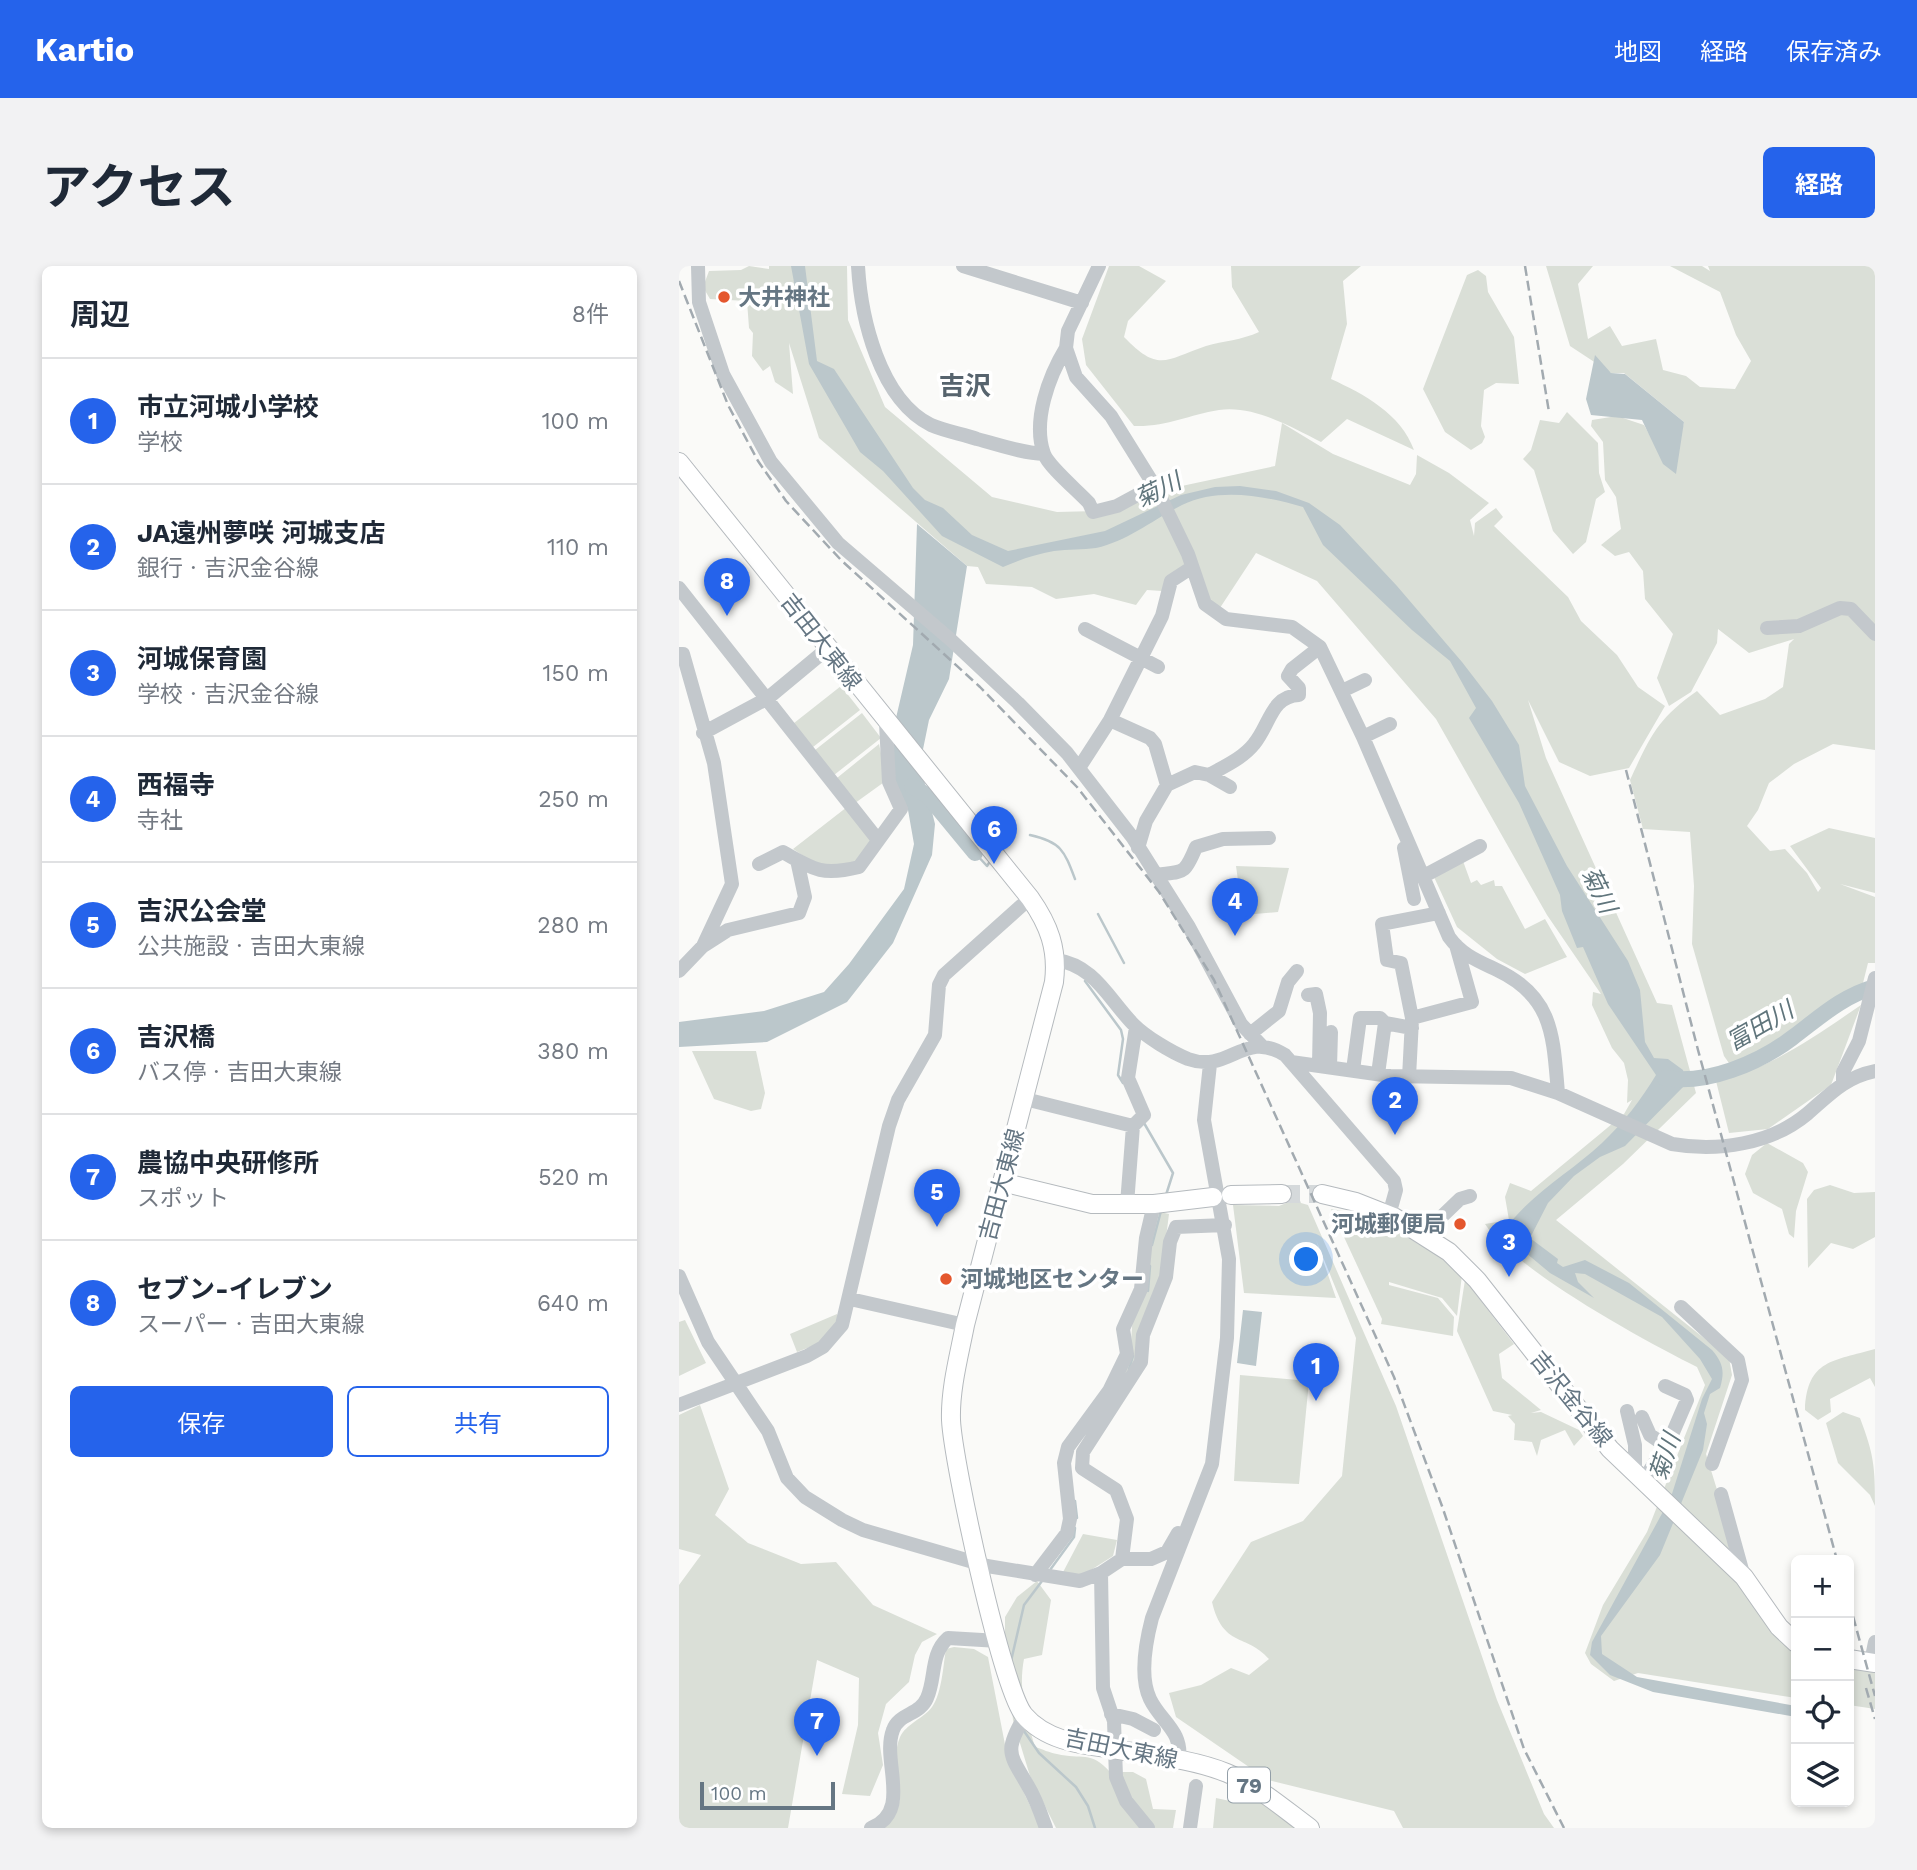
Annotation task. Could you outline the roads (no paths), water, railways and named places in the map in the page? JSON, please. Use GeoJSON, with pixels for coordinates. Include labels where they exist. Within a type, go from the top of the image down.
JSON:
{"type":"FeatureCollection","features":[{"type":"Feature","properties":{"kind":"main road","name":"吉田大東線"},"geometry":{"type":"LineString","coordinates":[[679,462],[888,726],[1030,898],[1050,930],[1056,960],[1054,982],[965,1325],[955,1375],[951,1417],[954,1450],[1014,1695],[1025,1716],[1061,1738],[1179,1760],[1226,1773],[1265,1793],[1310,1828]]}},
{"type":"Feature","properties":{"kind":"main road"},"geometry":{"type":"LineString","coordinates":[[1002,1182],[1092,1204],[1154,1204],[1213,1197]]}},
{"type":"Feature","properties":{"kind":"main road"},"geometry":{"type":"LineString","coordinates":[[1231,1195],[1282,1194]]}},
{"type":"Feature","properties":{"kind":"main road","name":"吉沢金谷線"},"geometry":{"type":"LineString","coordinates":[[1322,1194],[1356,1202],[1389,1215],[1449,1252],[1476,1280],[1610,1449],[1744,1577],[1779,1627],[1791,1638]]}},
{"type":"Feature","properties":{"kind":"main road"},"geometry":{"type":"LineString","coordinates":[[1854,1660],[1873,1662]]}},
{"type":"Feature","properties":{"kind":"street"},"geometry":{"type":"LineString","coordinates":[[698,266],[699,302],[723,374],[771,462],[838,543],[920,612],[1019,703],[1079,768],[1138,848],[1189,927],[1241,1024],[1262,1046]]}},
{"type":"Feature","properties":{"kind":"street"},"geometry":{"type":"LineString","coordinates":[[858,266],[862,312],[869,339],[894,389],[914,412],[931,425],[1025,453],[1044,454]]}},
{"type":"Feature","properties":{"kind":"street"},"geometry":{"type":"LineString","coordinates":[[963,266],[1082,303]]}},
{"type":"Feature","properties":{"kind":"street"},"geometry":{"type":"LineString","coordinates":[[1099,266],[1068,331],[1066,348],[1044,394],[1041,413],[1044,454],[1089,503],[1093,512],[1117,506],[1156,488]]}},
{"type":"Feature","properties":{"kind":"street"},"geometry":{"type":"LineString","coordinates":[[1066,348],[1076,377],[1111,416],[1156,488],[1186,550],[1205,604],[1216,614],[1238,622],[1292,627],[1320,647],[1455,945],[1472,1002],[1412,1023],[1385,1023],[1380,1018],[1360,1018],[1353,1070]]}},
{"type":"Feature","properties":{"kind":"street"},"geometry":{"type":"LineString","coordinates":[[1079,768],[1110,720],[1162,617],[1171,581],[1191,568]]}},
{"type":"Feature","properties":{"kind":"street"},"geometry":{"type":"LineString","coordinates":[[679,588],[877,840]]}},
{"type":"Feature","properties":{"kind":"street"},"geometry":{"type":"LineString","coordinates":[[1767,628],[1799,626],[1840,608],[1850,609],[1875,634]]}},
{"type":"Feature","properties":{"kind":"street"},"geometry":{"type":"LineString","coordinates":[[1085,629],[1158,667]]}},
{"type":"Feature","properties":{"kind":"street"},"geometry":{"type":"LineString","coordinates":[[1138,848],[1146,821],[1167,785],[1204,774],[1253,745],[1278,702],[1287,695],[1299,695],[1299,688],[1289,676],[1291,669],[1320,647]]}},
{"type":"Feature","properties":{"kind":"street"},"geometry":{"type":"LineString","coordinates":[[703,733],[768,698],[827,649]]}},
{"type":"Feature","properties":{"kind":"street"},"geometry":{"type":"LineString","coordinates":[[679,654],[683,654],[713,763],[731,884],[703,946]]}},
{"type":"Feature","properties":{"kind":"street"},"geometry":{"type":"LineString","coordinates":[[1342,691],[1365,680]]}},
{"type":"Feature","properties":{"kind":"street"},"geometry":{"type":"LineString","coordinates":[[1110,720],[1150,738],[1155,744],[1167,785]]}},
{"type":"Feature","properties":{"kind":"street"},"geometry":{"type":"LineString","coordinates":[[1363,737],[1389,724]]}},
{"type":"Feature","properties":{"kind":"street"},"geometry":{"type":"LineString","coordinates":[[759,864],[783,852],[826,873],[859,867],[901,809],[889,782],[888,726]]}},
{"type":"Feature","properties":{"kind":"street"},"geometry":{"type":"LineString","coordinates":[[1204,758],[1204,774]]}},
{"type":"Feature","properties":{"kind":"street"},"geometry":{"type":"LineString","coordinates":[[1204,774],[1230,787]]}},
{"type":"Feature","properties":{"kind":"street"},"geometry":{"type":"LineString","coordinates":[[1154,875],[1183,871],[1189,866],[1196,847],[1223,839],[1269,838]]}},
{"type":"Feature","properties":{"kind":"street"},"geometry":{"type":"LineString","coordinates":[[1408,846],[1401,849],[1414,899]]}},
{"type":"Feature","properties":{"kind":"street"},"geometry":{"type":"LineString","coordinates":[[1422,877],[1480,846]]}},
{"type":"Feature","properties":{"kind":"street"},"geometry":{"type":"LineString","coordinates":[[679,971],[703,946],[729,930],[799,913],[805,897],[797,860]]}},
{"type":"Feature","properties":{"kind":"street"},"geometry":{"type":"LineString","coordinates":[[679,1405],[823,1347],[842,1325],[889,1126],[898,1100],[935,1035],[939,985],[944,975],[1030,898]]}},
{"type":"Feature","properties":{"kind":"street"},"geometry":{"type":"LineString","coordinates":[[1409,1077],[1412,1023],[1401,962],[1387,960],[1382,924],[1439,913]]}},
{"type":"Feature","properties":{"kind":"street"},"geometry":{"type":"LineString","coordinates":[[1455,945],[1469,957],[1520,982],[1541,1004],[1554,1046],[1557,1093]]}},
{"type":"Feature","properties":{"kind":"street"},"geometry":{"type":"LineString","coordinates":[[1056,960],[1083,967],[1136,1027],[1182,1056],[1210,1064],[1262,1046],[1272,1047],[1291,1062],[1394,1181],[1396,1190],[1389,1215]]}},
{"type":"Feature","properties":{"kind":"street"},"geometry":{"type":"LineString","coordinates":[[1250,1034],[1279,1011],[1288,982],[1300,976]]}},
{"type":"Feature","properties":{"kind":"street"},"geometry":{"type":"LineString","coordinates":[[1843,1082],[1843,1072],[1859,1041],[1875,978]]}},
{"type":"Feature","properties":{"kind":"street"},"geometry":{"type":"LineString","coordinates":[[1308,995],[1316,994],[1324,1066]]}},
{"type":"Feature","properties":{"kind":"street"},"geometry":{"type":"LineString","coordinates":[[1378,1074],[1385,1023]]}},
{"type":"Feature","properties":{"kind":"street"},"geometry":{"type":"LineString","coordinates":[[1127,1204],[1138,1121],[1128,1077],[1136,1027]]}},
{"type":"Feature","properties":{"kind":"street"},"geometry":{"type":"LineString","coordinates":[[1324,1066],[1331,1032]]}},
{"type":"Feature","properties":{"kind":"street"},"geometry":{"type":"LineString","coordinates":[[1291,1062],[1409,1077],[1511,1079],[1557,1093],[1685,1146],[1759,1140],[1786,1129],[1843,1082],[1875,1071]]}},
{"type":"Feature","properties":{"kind":"street"},"geometry":{"type":"LineString","coordinates":[[1179,1760],[1181,1746],[1175,1730],[1150,1699],[1145,1685],[1147,1636],[1157,1602],[1212,1464],[1227,1338],[1230,1299],[1225,1225],[1204,1120],[1210,1064]]}},
{"type":"Feature","properties":{"kind":"street"},"geometry":{"type":"LineString","coordinates":[[1025,1099],[1138,1121]]}},
{"type":"Feature","properties":{"kind":"street"},"geometry":{"type":"LineString","coordinates":[[1434,1224],[1461,1199],[1470,1196]]}},
{"type":"Feature","properties":{"kind":"street"},"geometry":{"type":"LineString","coordinates":[[1041,1576],[1067,1533],[1070,1519],[1064,1463],[1068,1447],[1109,1391],[1127,1354],[1123,1329],[1141,1289],[1146,1238],[1154,1204]]}},
{"type":"Feature","properties":{"kind":"street"},"geometry":{"type":"LineString","coordinates":[[1122,1559],[1127,1519],[1116,1490],[1082,1468],[1083,1452],[1141,1362],[1143,1335],[1166,1277],[1170,1242],[1176,1227],[1225,1225]]}},
{"type":"Feature","properties":{"kind":"street"},"geometry":{"type":"LineString","coordinates":[[679,1276],[708,1342],[768,1431],[787,1478],[805,1497],[863,1530],[980,1564],[1080,1581],[1101,1573],[1122,1559],[1151,1559],[1167,1552],[1198,1503]]}},
{"type":"Feature","properties":{"kind":"street"},"geometry":{"type":"LineString","coordinates":[[850,1299],[965,1325]]}},
{"type":"Feature","properties":{"kind":"street"},"geometry":{"type":"LineString","coordinates":[[1681,1307],[1738,1360],[1742,1380],[1713,1464]]}},
{"type":"Feature","properties":{"kind":"street"},"geometry":{"type":"LineString","coordinates":[[1642,1480],[1666,1446],[1687,1400],[1685,1395],[1665,1386]]}},
{"type":"Feature","properties":{"kind":"street"},"geometry":{"type":"LineString","coordinates":[[1627,1412],[1642,1480]]}},
{"type":"Feature","properties":{"kind":"street"},"geometry":{"type":"LineString","coordinates":[[1642,1417],[1650,1435],[1666,1446]]}},
{"type":"Feature","properties":{"kind":"street"},"geometry":{"type":"LineString","coordinates":[[1721,1494],[1744,1577]]}},
{"type":"Feature","properties":{"kind":"street"},"geometry":{"type":"LineString","coordinates":[[1101,1573],[1103,1688],[1111,1714],[1116,1777],[1126,1801],[1148,1828]]}},
{"type":"Feature","properties":{"kind":"street"},"geometry":{"type":"LineString","coordinates":[[871,1828],[881,1824],[888,1815],[895,1788],[889,1762],[892,1732],[901,1718],[921,1709],[927,1697],[938,1647],[947,1638],[999,1641]]}},
{"type":"Feature","properties":{"kind":"street"},"geometry":{"type":"LineString","coordinates":[[1873,1662],[1875,1642]]}},
{"type":"Feature","properties":{"kind":"street"},"geometry":{"type":"LineString","coordinates":[[1111,1714],[1133,1719],[1154,1730]]}},
{"type":"Feature","properties":{"kind":"street"},"geometry":{"type":"LineString","coordinates":[[1025,1716],[1011,1747],[1012,1762],[1029,1788],[1046,1828]]}},
{"type":"Feature","properties":{"kind":"street"},"geometry":{"type":"LineString","coordinates":[[1190,1828],[1196,1786]]}},
{"type":"Feature","properties":{"kind":"waterway"},"geometry":{"type":"LineString","coordinates":[[912,786],[928,796],[975,853]]}},
{"type":"Feature","properties":{"kind":"waterway"},"geometry":{"type":"LineString","coordinates":[[1030,835],[1055,844],[1064,854],[1075,879]]}},
{"type":"Feature","properties":{"kind":"waterway"},"geometry":{"type":"LineString","coordinates":[[975,853],[987,866],[989,863]]}},
{"type":"Feature","properties":{"kind":"waterway"},"geometry":{"type":"LineString","coordinates":[[1098,914],[1124,963]]}},
{"type":"Feature","properties":{"kind":"waterway"},"geometry":{"type":"LineString","coordinates":[[1085,981],[1121,1030],[1123,1039],[1118,1075],[1123,1083]]}},
{"type":"Feature","properties":{"kind":"waterway","name":"富田川"},"geometry":{"type":"LineString","coordinates":[[1665,1078],[1698,1078],[1732,1070],[1779,1047],[1841,1002],[1875,987]]}},
{"type":"Feature","properties":{"kind":"waterway"},"geometry":{"type":"LineString","coordinates":[[1144,1123],[1173,1173],[1166,1195]]}},
{"type":"Feature","properties":{"kind":"waterway"},"geometry":{"type":"LineString","coordinates":[[1152,1245],[1161,1211]]}},
{"type":"Feature","properties":{"kind":"waterway"},"geometry":{"type":"LineString","coordinates":[[1148,1291],[1150,1266]]}},
{"type":"Feature","properties":{"kind":"waterway"},"geometry":{"type":"LineString","coordinates":[[1129,1369],[1133,1356]]}},
{"type":"Feature","properties":{"kind":"waterway"},"geometry":{"type":"LineString","coordinates":[[1075,1501],[1077,1518]]}},
{"type":"Feature","properties":{"kind":"waterway"},"geometry":{"type":"LineString","coordinates":[[1050,1570],[1074,1537],[1075,1528]]}},
{"type":"Feature","properties":{"kind":"waterway"},"geometry":{"type":"LineString","coordinates":[[1011,1661],[1024,1605],[1042,1581]]}},
{"type":"Feature","properties":{"kind":"waterway"},"geometry":{"type":"LineString","coordinates":[[1024,1731],[1039,1753],[1076,1787],[1088,1806],[1095,1828]]}},
{"type":"Feature","properties":{"kind":"tunnel"},"geometry":{"type":"LineString","coordinates":[[1282,1194],[1322,1194]]}},
{"type":"Feature","properties":{"kind":"railway"},"geometry":{"type":"LineString","coordinates":[[1525,266],[1549,412]]}},
{"type":"Feature","properties":{"kind":"railway"},"geometry":{"type":"LineString","coordinates":[[679,281],[728,405],[758,461],[786,501],[841,560],[980,687],[1077,787],[1159,892],[1214,980],[1394,1377],[1442,1506],[1524,1749],[1564,1828]]}},
{"type":"Feature","properties":{"kind":"railway"},"geometry":{"type":"LineString","coordinates":[[1626,770],[1698,1050],[1836,1555]]}},
{"type":"Feature","properties":{"kind":"railway"},"geometry":{"type":"LineString","coordinates":[[1853,1618],[1875,1696]]}},
{"type":"Feature","properties":{"kind":"railway"},"geometry":{"type":"LineString","coordinates":[[1866,1688],[1875,1719]]}},
{"type":"Feature","properties":{"kind":"place","name":"大井神社"},"geometry":{"type":"Point","coordinates":[724,297]}},
{"type":"Feature","properties":{"kind":"place","name":"セブン-イレブン"},"geometry":{"type":"Point","coordinates":[727,616]}},
{"type":"Feature","properties":{"kind":"place","name":"吉沢橋"},"geometry":{"type":"Point","coordinates":[994,864]}},
{"type":"Feature","properties":{"kind":"place","name":"西福寺"},"geometry":{"type":"Point","coordinates":[1235,936]}},
{"type":"Feature","properties":{"kind":"place","name":"JA遠州夢咲 河城支店"},"geometry":{"type":"Point","coordinates":[1395,1135]}},
{"type":"Feature","properties":{"kind":"place","name":"河城郵便局"},"geometry":{"type":"Point","coordinates":[1460,1224]}},
{"type":"Feature","properties":{"kind":"place","name":"吉沢公会堂"},"geometry":{"type":"Point","coordinates":[937,1227]}},
{"type":"Feature","properties":{"kind":"place","name":"河城保育園"},"geometry":{"type":"Point","coordinates":[1509,1277]}},
{"type":"Feature","properties":{"kind":"place","name":"河城地区センター"},"geometry":{"type":"Point","coordinates":[946,1279]}},
{"type":"Feature","properties":{"kind":"place","name":"市立河城小学校"},"geometry":{"type":"Point","coordinates":[1316,1401]}},
{"type":"Feature","properties":{"kind":"place","name":"農協中央研修所"},"geometry":{"type":"Point","coordinates":[817,1756]}},
{"type":"Feature","properties":{"kind":"district","name":"吉沢"},"geometry":{"type":"Point","coordinates":[965,386]}},
{"type":"Feature","properties":{"kind":"water label","name":"菊川"},"geometry":{"type":"Point","coordinates":[1158,490]}},
{"type":"Feature","properties":{"kind":"water label","name":"菊川"},"geometry":{"type":"Point","coordinates":[1599,890]}},
{"type":"Feature","properties":{"kind":"water label","name":"菊川"},"geometry":{"type":"Point","coordinates":[1665,1457]}}]}
